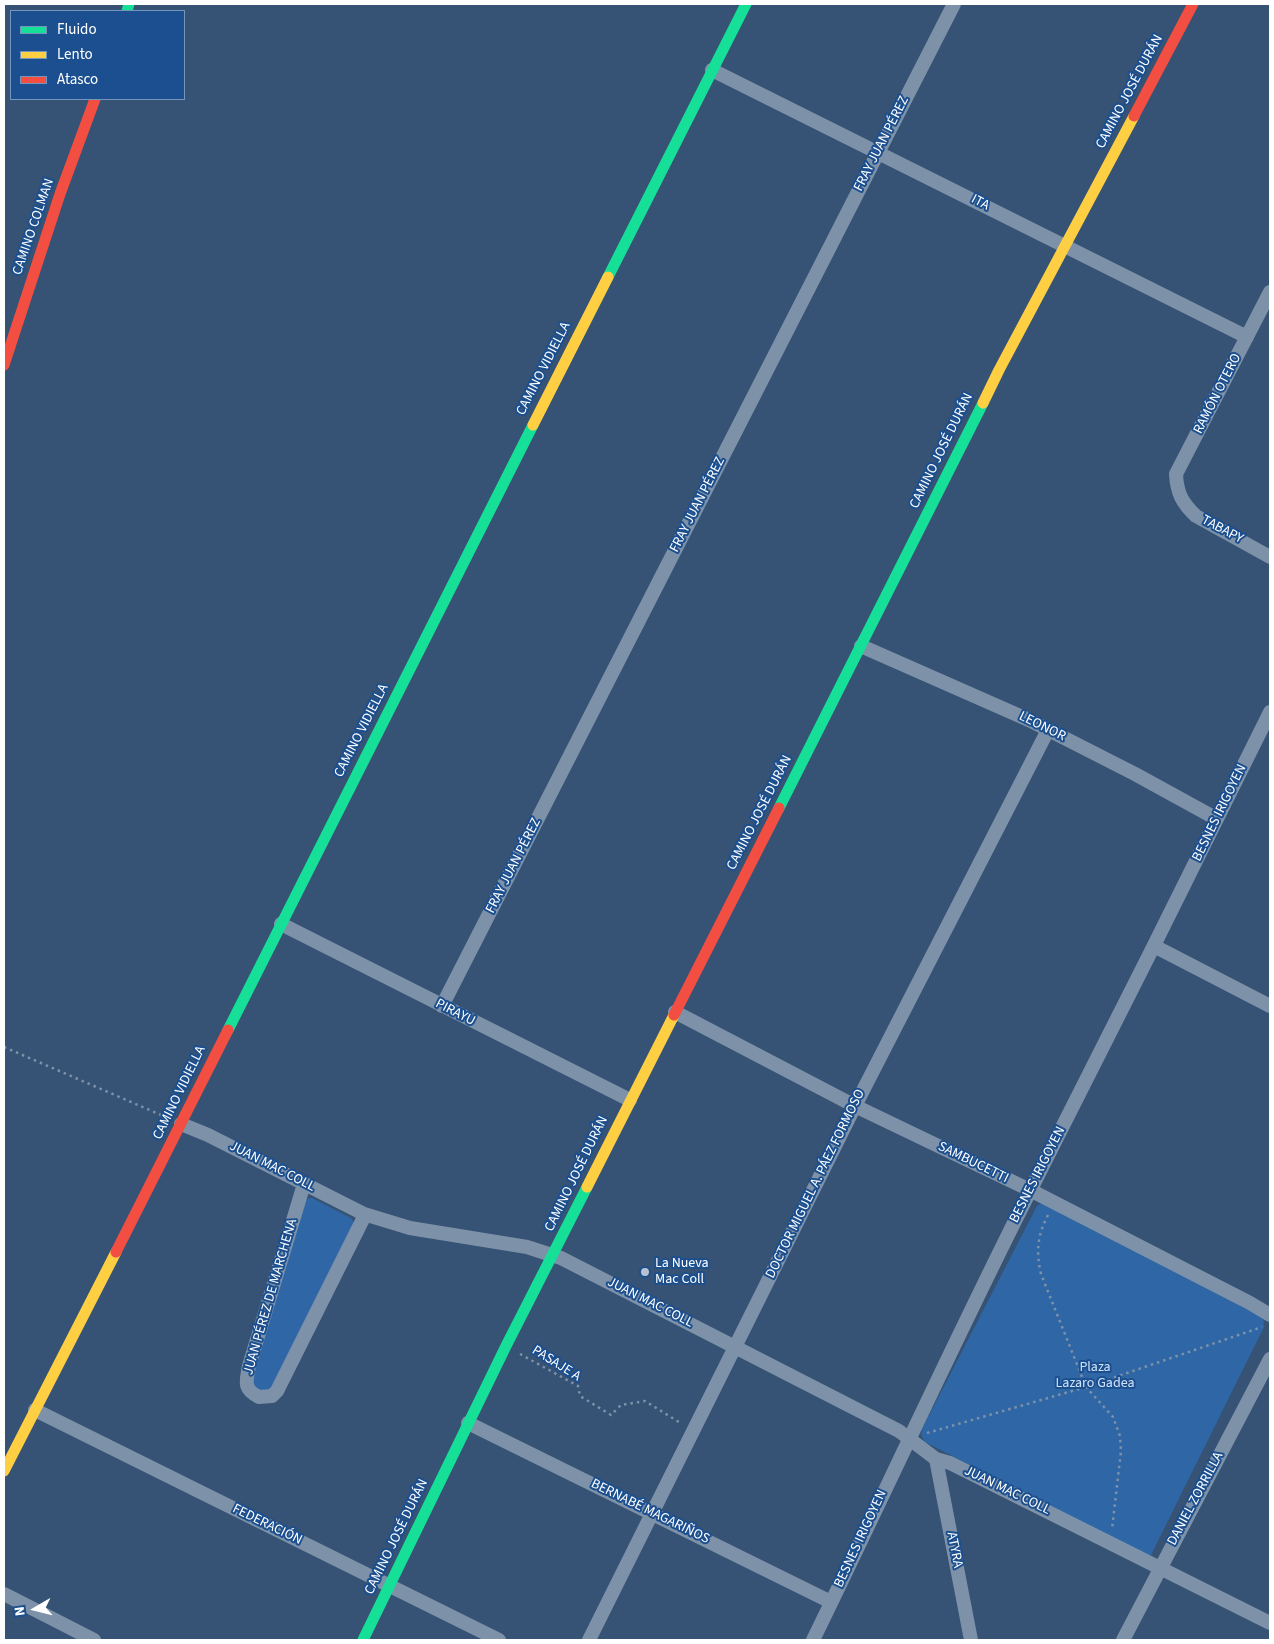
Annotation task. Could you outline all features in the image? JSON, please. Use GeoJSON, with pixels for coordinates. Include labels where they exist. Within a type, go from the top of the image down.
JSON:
{"type":"FeatureCollection","features":[{"type":"Feature","properties":{"kind":"street","name":"CAMINO VIDIELLA"},"geometry":{"type":"LineString","coordinates":[[4,1472],[746,4]]}},
{"type":"Feature","properties":{"kind":"street","name":"FRAY JUAN PÉREZ"},"geometry":{"type":"LineString","coordinates":[[442,1006],[954,4]]}},
{"type":"Feature","properties":{"kind":"street","name":"CAMINO JOSÉ DURÁN"},"geometry":{"type":"LineString","coordinates":[[364,1640],[506,1346],[862,646],[999,370],[1193,4]]}},
{"type":"Feature","properties":{"kind":"street","name":"ITA"},"geometry":{"type":"LineString","coordinates":[[712,70],[1247,337]]}},
{"type":"Feature","properties":{"kind":"street","name":"CAMINO COLMAN"},"geometry":{"type":"LineString","coordinates":[[4,365],[60,194],[95,100]]}},
{"type":"Feature","properties":{"kind":"street","name":"RAMÓN OTERO"},"geometry":{"type":"LineString","coordinates":[[1180,497],[1177,489],[1176,474],[1270,292]]}},
{"type":"Feature","properties":{"kind":"street","name":"TABAPY"},"geometry":{"type":"LineString","coordinates":[[1180,497],[1186,507],[1196,516],[1270,556]]}},
{"type":"Feature","properties":{"kind":"street","name":"LEONOR"},"geometry":{"type":"LineString","coordinates":[[862,646],[1029,720],[1135,774],[1217,820]]}},
{"type":"Feature","properties":{"kind":"street","name":"BESNES IRIGOYEN"},"geometry":{"type":"LineString","coordinates":[[812,1640],[832,1602],[908,1438],[1030,1190],[1270,712]]}},
{"type":"Feature","properties":{"kind":"street","name":"DOCTOR MIGUEL A. PÁEZ FORMOSO"},"geometry":{"type":"LineString","coordinates":[[589,1640],[855,1106],[1048,730]]}},
{"type":"Feature","properties":{"kind":"street","name":"PIRAYU"},"geometry":{"type":"LineString","coordinates":[[281,924],[630,1100]]}},
{"type":"Feature","properties":{"kind":"street"},"geometry":{"type":"LineString","coordinates":[[1154,946],[1270,1006]]}},
{"type":"Feature","properties":{"kind":"street","name":"SAMBUCETTI"},"geometry":{"type":"LineString","coordinates":[[675,1012],[855,1106],[1030,1190],[1270,1315]]}},
{"type":"Feature","properties":{"kind":"street","name":"JUAN MAC COLL"},"geometry":{"type":"LineString","coordinates":[[181,1124],[208,1135],[366,1214],[410,1228],[527,1247],[553,1255],[899,1431],[936,1459],[950,1463],[1270,1624]]}},
{"type":"Feature","properties":{"kind":"street","name":"JUAN PÉREZ DE MARCHENA"},"geometry":{"type":"LineString","coordinates":[[304,1184],[249,1366],[246,1384],[248,1389],[259,1397],[272,1396],[277,1391],[366,1214]]}},
{"type":"Feature","properties":{"kind":"street","name":"DANIEL ZORRILLA"},"geometry":{"type":"LineString","coordinates":[[1123,1640],[1270,1359]]}},
{"type":"Feature","properties":{"kind":"street","name":"FEDERACIÓN"},"geometry":{"type":"LineString","coordinates":[[35,1410],[499,1640]]}},
{"type":"Feature","properties":{"kind":"street","name":"BERNABÉ MAGARIÑOS"},"geometry":{"type":"LineString","coordinates":[[468,1422],[832,1602]]}},
{"type":"Feature","properties":{"kind":"street","name":"ATYRA"},"geometry":{"type":"LineString","coordinates":[[936,1459],[971,1640]]}},
{"type":"Feature","properties":{"kind":"street"},"geometry":{"type":"LineString","coordinates":[[4,1594],[94,1640]]}},
{"type":"Feature","properties":{"kind":"path"},"geometry":{"type":"LineString","coordinates":[[4,1047],[181,1124]]}},
{"type":"Feature","properties":{"kind":"path"},"geometry":{"type":"LineString","coordinates":[[1054,1203],[1044,1223],[1038,1242],[1037,1256],[1041,1274],[1086,1388],[1113,1417],[1120,1436],[1121,1451],[1111,1543]]}},
{"type":"Feature","properties":{"kind":"path"},"geometry":{"type":"LineString","coordinates":[[908,1438],[1086,1388],[1270,1324]]}},
{"type":"Feature","properties":{"kind":"path","name":"PASAJE A"},"geometry":{"type":"LineString","coordinates":[[506,1346],[578,1386],[580,1396],[611,1415],[622,1405],[645,1401],[694,1430]]}},
{"type":"Feature","properties":{"kind":"green space"},"geometry":{"type":"Polygon","coordinates":[[[309,1198],[351,1218],[354,1223],[270,1391],[264,1391],[256,1388],[251,1380],[305,1201],[309,1198]]]}},
{"type":"Feature","properties":{"kind":"green space","name":"Plaza Lazaro Gadea"},"geometry":{"type":"Polygon","coordinates":[[[1042,1203],[1263,1317],[1264,1327],[1151,1555],[1148,1556],[925,1442],[921,1435],[922,1429],[1037,1206],[1042,1203]]]}},
{"type":"Feature","properties":{"kind":"traffic: fast"},"geometry":{"type":"LineString","coordinates":[[127,10],[129,4]]}},
{"type":"Feature","properties":{"kind":"traffic: fast"},"geometry":{"type":"LineString","coordinates":[[608,277],[746,4]]}},
{"type":"Feature","properties":{"kind":"traffic: fast"},"geometry":{"type":"LineString","coordinates":[[779,808],[983,403]]}},
{"type":"Feature","properties":{"kind":"traffic: fast"},"geometry":{"type":"LineString","coordinates":[[228,1030],[533,425]]}},
{"type":"Feature","properties":{"kind":"traffic: fast"},"geometry":{"type":"LineString","coordinates":[[363,1640],[506,1346],[587,1187]]}},
{"type":"Feature","properties":{"kind":"traffic: slow"},"geometry":{"type":"LineString","coordinates":[[983,403],[1134,116]]}},
{"type":"Feature","properties":{"kind":"traffic: slow"},"geometry":{"type":"LineString","coordinates":[[533,425],[608,277]]}},
{"type":"Feature","properties":{"kind":"traffic: slow"},"geometry":{"type":"LineString","coordinates":[[587,1187],[674,1015]]}},
{"type":"Feature","properties":{"kind":"traffic: slow"},"geometry":{"type":"LineString","coordinates":[[4,1471],[116,1252]]}},
{"type":"Feature","properties":{"kind":"traffic: jam"},"geometry":{"type":"LineString","coordinates":[[1134,116],[1193,4]]}},
{"type":"Feature","properties":{"kind":"traffic: jam"},"geometry":{"type":"LineString","coordinates":[[4,365],[60,194],[95,100]]}},
{"type":"Feature","properties":{"kind":"traffic: jam"},"geometry":{"type":"LineString","coordinates":[[674,1015],[779,808]]}},
{"type":"Feature","properties":{"kind":"traffic: jam"},"geometry":{"type":"LineString","coordinates":[[116,1252],[228,1030]]}},
{"type":"Feature","properties":{"kind":"place","name":"La Nueva Mac Coll"},"geometry":{"type":"Point","coordinates":[645,1272]}}]}
